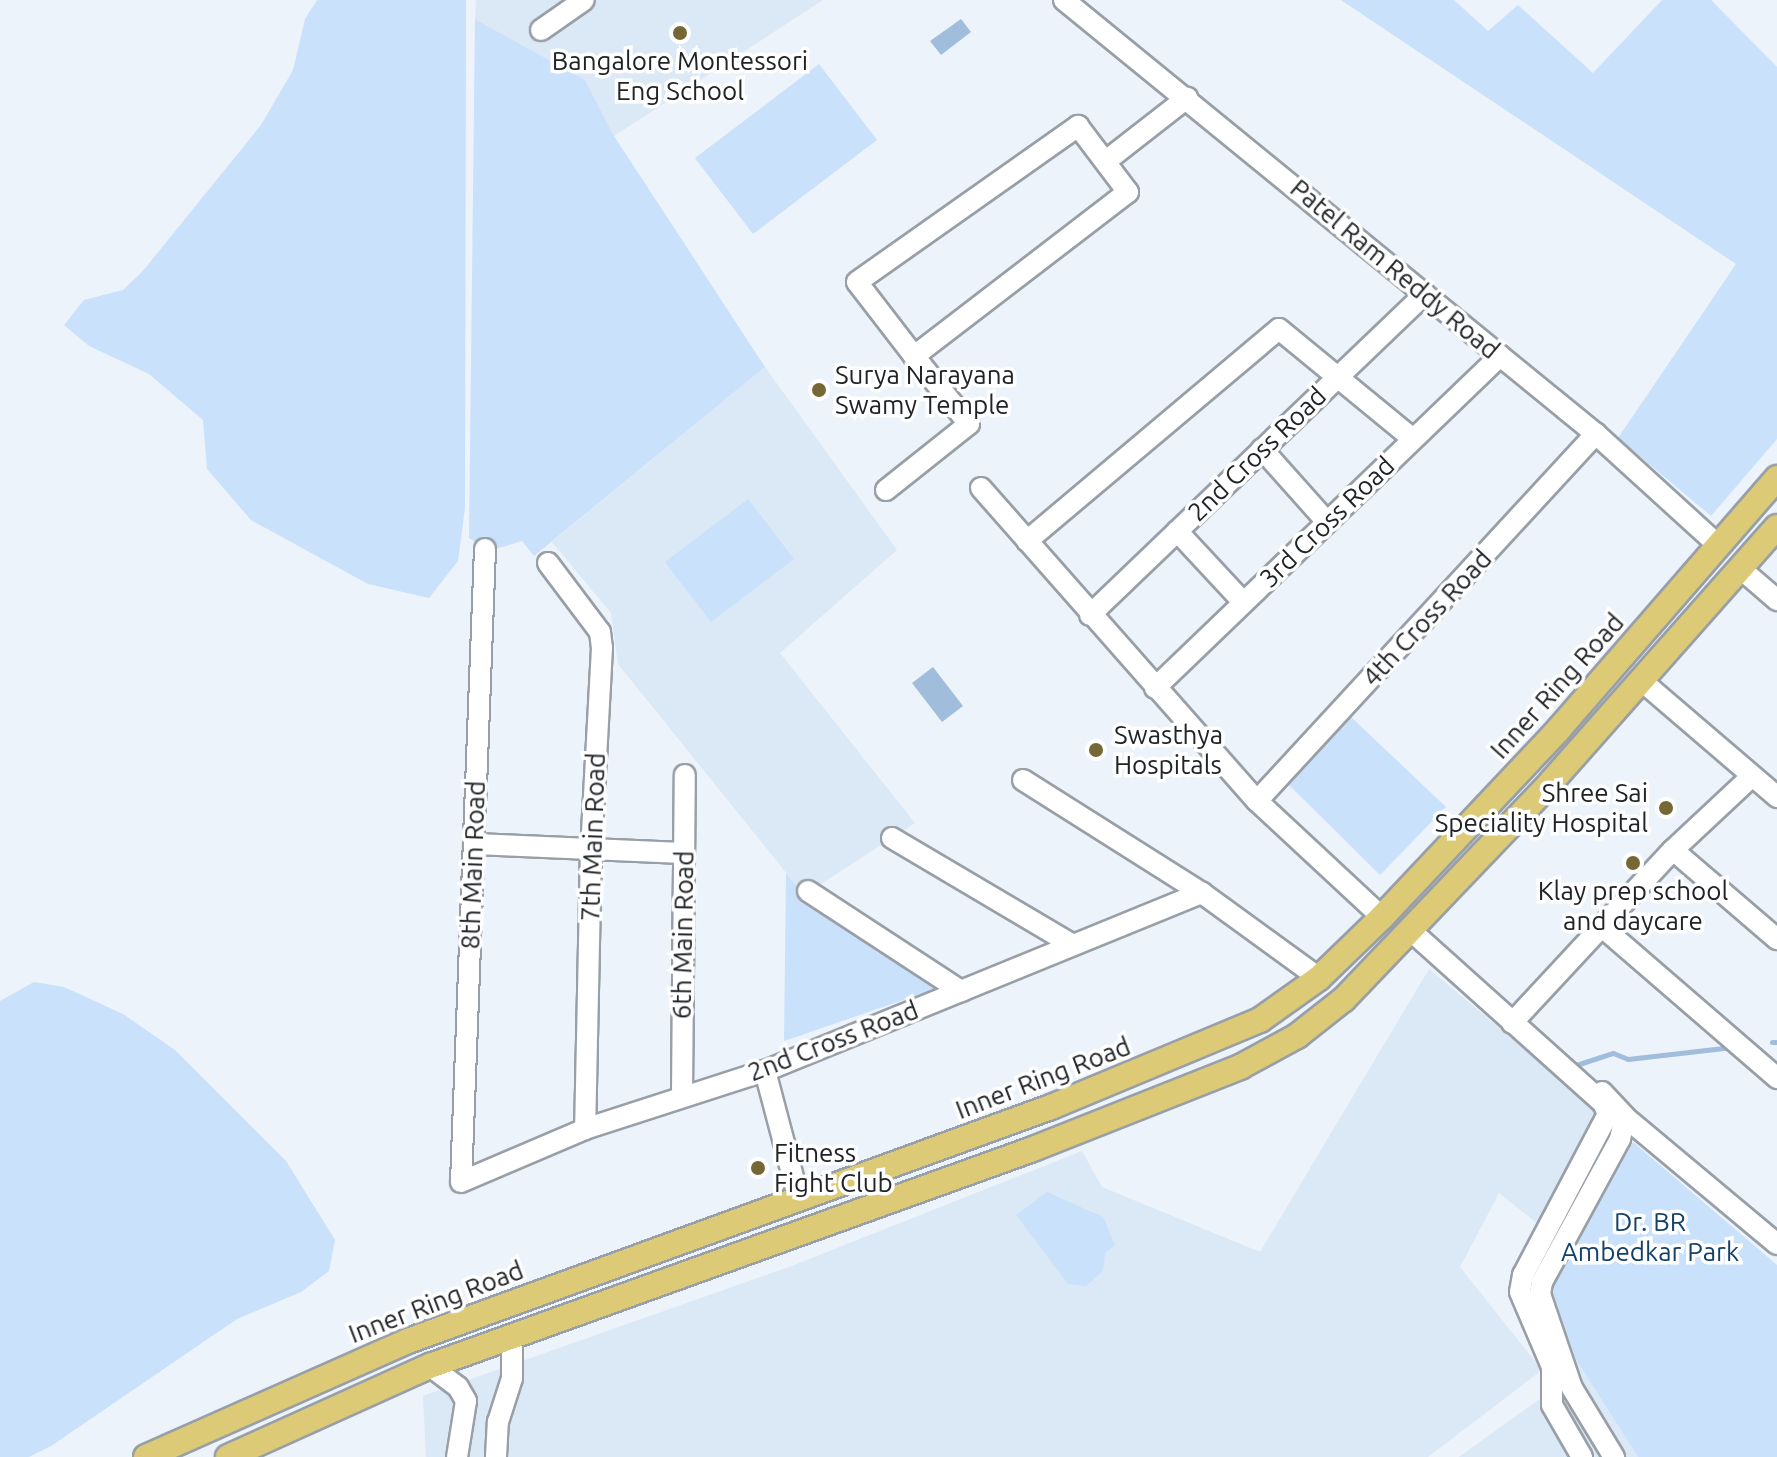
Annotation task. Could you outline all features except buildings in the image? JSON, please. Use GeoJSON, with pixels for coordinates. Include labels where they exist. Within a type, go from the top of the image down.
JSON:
{"type":"FeatureCollection","features":[{"type":"Feature","properties":{"kind":"main road","name":"Inner Ring Road"},"geometry":{"type":"LineString","coordinates":[[146,1457],[408,1341],[1051,1107],[1260,1020],[1319,978],[1382,917],[1558,730],[1777,478]]}},
{"type":"Feature","properties":{"kind":"main road"},"geometry":{"type":"LineString","coordinates":[[228,1457],[430,1366],[873,1208],[1240,1067],[1297,1036],[1344,999],[1643,682],[1777,527]]}},
{"type":"Feature","properties":{"kind":"street"},"geometry":{"type":"LineString","coordinates":[[541,30],[584,0]]}},
{"type":"Feature","properties":{"kind":"street","name":"Patel Ram Reddy Road"},"geometry":{"type":"LineString","coordinates":[[1064,0],[1596,434],[1718,545]]}},
{"type":"Feature","properties":{"kind":"street"},"geometry":{"type":"LineString","coordinates":[[1106,161],[1187,98]]}},
{"type":"Feature","properties":{"kind":"street"},"geometry":{"type":"LineString","coordinates":[[886,490],[969,424],[914,356],[857,282],[1078,126],[1128,192],[914,356]]}},
{"type":"Feature","properties":{"kind":"street","name":"2nd Cross Road"},"geometry":{"type":"LineString","coordinates":[[1090,615],[1425,294]]}},
{"type":"Feature","properties":{"kind":"street"},"geometry":{"type":"LineString","coordinates":[[1027,541],[1279,329],[1413,439]]}},
{"type":"Feature","properties":{"kind":"street","name":"3rd Cross Road"},"geometry":{"type":"LineString","coordinates":[[1155,688],[1500,356]]}},
{"type":"Feature","properties":{"kind":"street","name":"4th Cross Road"},"geometry":{"type":"LineString","coordinates":[[1257,801],[1596,434]]}},
{"type":"Feature","properties":{"kind":"street"},"geometry":{"type":"LineString","coordinates":[[1262,449],[1327,522]]}},
{"type":"Feature","properties":{"kind":"street"},"geometry":{"type":"LineString","coordinates":[[981,488],[1257,801],[1382,917]]}},
{"type":"Feature","properties":{"kind":"street"},"geometry":{"type":"LineString","coordinates":[[1177,531],[1243,602]]}},
{"type":"Feature","properties":{"kind":"street","name":"8th Main Road"},"geometry":{"type":"LineString","coordinates":[[461,1182],[485,549]]}},
{"type":"Feature","properties":{"kind":"street","name":"7th Main Road"},"geometry":{"type":"LineString","coordinates":[[548,563],[600,632],[602,648],[591,848],[585,1129]]}},
{"type":"Feature","properties":{"kind":"street"},"geometry":{"type":"LineString","coordinates":[[1741,569],[1777,600]]}},
{"type":"Feature","properties":{"kind":"street"},"geometry":{"type":"LineString","coordinates":[[1643,682],[1777,797]]}},
{"type":"Feature","properties":{"kind":"street","name":"6th Main Road"},"geometry":{"type":"LineString","coordinates":[[682,1095],[685,775]]}},
{"type":"Feature","properties":{"kind":"street"},"geometry":{"type":"LineString","coordinates":[[1512,1023],[1673,850],[1752,776]]}},
{"type":"Feature","properties":{"kind":"street"},"geometry":{"type":"LineString","coordinates":[[1023,780],[1202,893],[1319,978]]}},
{"type":"Feature","properties":{"kind":"street"},"geometry":{"type":"LineString","coordinates":[[892,838],[1073,945]]}},
{"type":"Feature","properties":{"kind":"street"},"geometry":{"type":"LineString","coordinates":[[474,844],[684,853]]}},
{"type":"Feature","properties":{"kind":"street"},"geometry":{"type":"LineString","coordinates":[[1673,850],[1777,939]]}},
{"type":"Feature","properties":{"kind":"street"},"geometry":{"type":"LineString","coordinates":[[808,891],[961,991]]}},
{"type":"Feature","properties":{"kind":"street","name":"2nd Cross Road"},"geometry":{"type":"LineString","coordinates":[[461,1182],[585,1129],[682,1095],[765,1071],[1202,893]]}},
{"type":"Feature","properties":{"kind":"street"},"geometry":{"type":"LineString","coordinates":[[1601,926],[1777,1078]]}},
{"type":"Feature","properties":{"kind":"street"},"geometry":{"type":"LineString","coordinates":[[1409,929],[1573,1079],[1609,1096],[1620,1139],[1542,1282],[1544,1307],[1558,1360],[1614,1457]]}},
{"type":"Feature","properties":{"kind":"street"},"geometry":{"type":"LineString","coordinates":[[765,1071],[799,1200]]}},
{"type":"Feature","properties":{"kind":"street"},"geometry":{"type":"LineString","coordinates":[[1616,1115],[1777,1244]]}},
{"type":"Feature","properties":{"kind":"street"},"geometry":{"type":"LineString","coordinates":[[496,1457],[498,1422],[512,1378],[512,1335]]}},
{"type":"Feature","properties":{"kind":"street"},"geometry":{"type":"LineString","coordinates":[[1558,1360],[1552,1405],[1582,1457]]}},
{"type":"Feature","properties":{"kind":"street"},"geometry":{"type":"LineString","coordinates":[[430,1366],[458,1387],[466,1401],[457,1457]]}},
{"type":"Feature","properties":{"kind":"shaded area"},"geometry":{"type":"Polygon","coordinates":[[[476,0],[823,0],[614,136],[585,80],[475,19],[476,0]]]}},
{"type":"Feature","properties":{"kind":"shaded area"},"geometry":{"type":"Polygon","coordinates":[[[961,19],[971,32],[941,55],[930,41],[961,19]]]}},
{"type":"Feature","properties":{"kind":"shaded area"},"geometry":{"type":"Polygon","coordinates":[[[765,367],[897,550],[780,653],[915,823],[804,895],[618,664],[611,613],[552,542],[765,367]]]}},
{"type":"Feature","properties":{"kind":"shaded area"},"geometry":{"type":"Polygon","coordinates":[[[933,667],[963,706],[942,722],[912,683],[933,667]]]}},
{"type":"Feature","properties":{"kind":"shaded area"},"geometry":{"type":"Polygon","coordinates":[[[1429,969],[1596,1109],[1538,1224],[1499,1193],[1460,1267],[1542,1370],[1428,1457],[426,1457],[423,1396],[789,1267],[1082,1151],[1102,1187],[1260,1252],[1429,969]]]}},
{"type":"Feature","properties":{"kind":"shaded area"},"geometry":{"type":"Polygon","coordinates":[[[1575,1358],[1638,1457],[1459,1457],[1548,1393],[1575,1358]]]}},
{"type":"Feature","properties":{"kind":"green space"},"geometry":{"type":"Polygon","coordinates":[[[317,0],[466,0],[465,508],[458,561],[429,598],[368,584],[251,520],[207,469],[203,420],[149,374],[89,346],[64,325],[84,300],[123,290],[142,272],[261,125],[293,70],[305,19],[317,0]]]}},
{"type":"Feature","properties":{"kind":"green space"},"geometry":{"type":"Polygon","coordinates":[[[1341,0],[1454,0],[1488,31],[1518,5],[1593,73],[1662,0],[1711,0],[1777,67],[1777,439],[1711,516],[1618,438],[1736,264],[1341,0]]]}},
{"type":"Feature","properties":{"kind":"green space"},"geometry":{"type":"Polygon","coordinates":[[[475,19],[585,80],[614,136],[765,367],[534,556],[522,541],[489,551],[469,538],[475,19]]]}},
{"type":"Feature","properties":{"kind":"green space"},"geometry":{"type":"Polygon","coordinates":[[[819,64],[877,140],[753,234],[695,158],[819,64]]]}},
{"type":"Feature","properties":{"kind":"green space"},"geometry":{"type":"Polygon","coordinates":[[[748,499],[794,559],[711,622],[665,562],[748,499]]]}},
{"type":"Feature","properties":{"kind":"green space"},"geometry":{"type":"Polygon","coordinates":[[[1351,717],[1446,807],[1380,875],[1289,785],[1351,717]]]}},
{"type":"Feature","properties":{"kind":"green space"},"geometry":{"type":"Polygon","coordinates":[[[786,873],[804,895],[941,987],[784,1041],[786,873]]]}},
{"type":"Feature","properties":{"kind":"green space"},"geometry":{"type":"Polygon","coordinates":[[[34,982],[64,987],[123,1014],[175,1050],[286,1161],[335,1240],[329,1271],[301,1292],[237,1319],[51,1446],[29,1457],[0,1457],[0,1001],[34,982]]]}},
{"type":"Feature","properties":{"kind":"green space","name":"Dr. BR Ambedkar Park"},"geometry":{"type":"Polygon","coordinates":[[[1633,1142],[1777,1265],[1777,1457],[1638,1457],[1575,1358],[1551,1289],[1633,1142]]]}},
{"type":"Feature","properties":{"kind":"green space"},"geometry":{"type":"Polygon","coordinates":[[[1047,1192],[1103,1217],[1115,1245],[1105,1253],[1103,1271],[1086,1286],[1068,1284],[1016,1215],[1047,1192]]]}},
{"type":"Feature","properties":{"kind":"waterway"},"geometry":{"type":"LineString","coordinates":[[1772,1042],[1777,1042]]}},
{"type":"Feature","properties":{"kind":"waterway"},"geometry":{"type":"LineString","coordinates":[[1576,1065],[1613,1053],[1628,1059],[1732,1047]]}},
{"type":"Feature","properties":{"kind":"place","name":"Bangalore Montessori Eng School"},"geometry":{"type":"Point","coordinates":[680,33]}},
{"type":"Feature","properties":{"kind":"place","name":"Surya Narayana Swamy Temple"},"geometry":{"type":"Point","coordinates":[819,390]}},
{"type":"Feature","properties":{"kind":"place","name":"Swasthya Hospitals"},"geometry":{"type":"Point","coordinates":[1096,750]}},
{"type":"Feature","properties":{"kind":"place","name":"Shree Sai Speciality Hospital"},"geometry":{"type":"Point","coordinates":[1666,808]}},
{"type":"Feature","properties":{"kind":"place","name":"Klay prep school and daycare"},"geometry":{"type":"Point","coordinates":[1633,863]}},
{"type":"Feature","properties":{"kind":"place","name":"Fitness Fight Club"},"geometry":{"type":"Point","coordinates":[758,1168]}}]}
